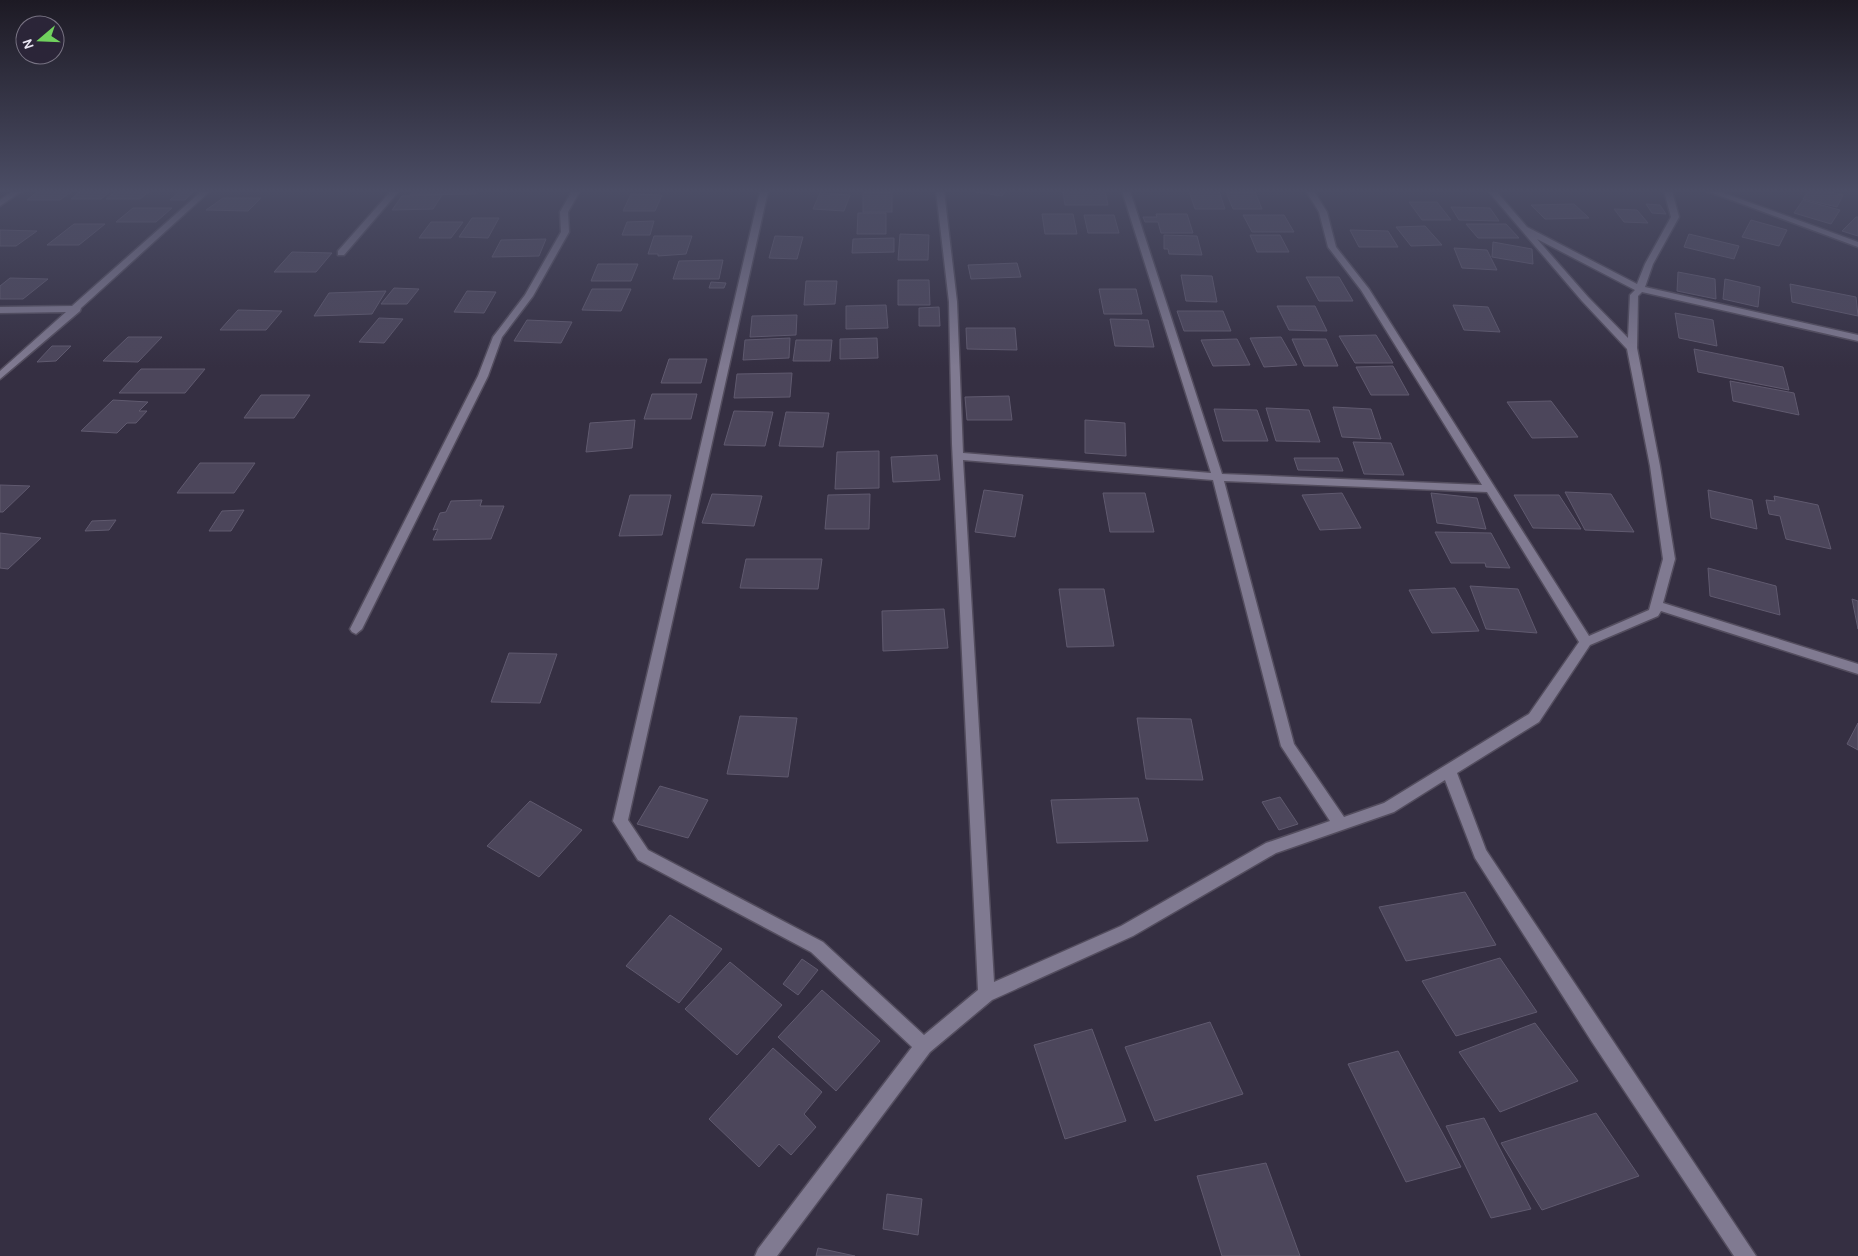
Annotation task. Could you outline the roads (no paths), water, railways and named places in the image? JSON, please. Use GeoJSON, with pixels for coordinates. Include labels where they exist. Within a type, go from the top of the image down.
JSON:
{"type":"FeatureCollection","features":[{"type":"Feature","properties":{"kind":"street"},"geometry":{"type":"LineString","coordinates":[[0,376],[141,250]]}},
{"type":"Feature","properties":{"kind":"street"},"geometry":{"type":"LineString","coordinates":[[341,253],[344,250]]}},
{"type":"Feature","properties":{"kind":"street"},"geometry":{"type":"LineString","coordinates":[[356,629],[483,376],[498,337],[529,296],[555,250]]}},
{"type":"Feature","properties":{"kind":"street"},"geometry":{"type":"LineString","coordinates":[[751,250],[620,821],[643,855],[817,947],[924,1046]]}},
{"type":"Feature","properties":{"kind":"street"},"geometry":{"type":"LineString","coordinates":[[947,250],[953,302],[958,456],[986,994]]}},
{"type":"Feature","properties":{"kind":"street"},"geometry":{"type":"LineString","coordinates":[[1145,250],[1218,477],[1288,746],[1341,825]]}},
{"type":"Feature","properties":{"kind":"street"},"geometry":{"type":"LineString","coordinates":[[1334,250],[1365,289],[1586,642]]}},
{"type":"Feature","properties":{"kind":"street"},"geometry":{"type":"LineString","coordinates":[[1543,250],[1585,299],[1632,348]]}},
{"type":"Feature","properties":{"kind":"street"},"geometry":{"type":"LineString","coordinates":[[1565,250],[1640,289],[1858,338]]}},
{"type":"Feature","properties":{"kind":"street"},"geometry":{"type":"LineString","coordinates":[[765,1256],[924,1046],[986,994],[1127,931],[1271,848],[1389,808],[1534,718],[1586,642],[1654,613],[1669,559],[1655,466],[1632,348],[1634,295],[1640,289],[1649,264],[1657,250]]}},
{"type":"Feature","properties":{"kind":"street"},"geometry":{"type":"LineString","coordinates":[[0,310],[77,308]]}},
{"type":"Feature","properties":{"kind":"street"},"geometry":{"type":"LineString","coordinates":[[958,456],[1218,477],[1491,489]]}},
{"type":"Feature","properties":{"kind":"street"},"geometry":{"type":"LineString","coordinates":[[1656,605],[1858,668]]}},
{"type":"Feature","properties":{"kind":"street"},"geometry":{"type":"LineString","coordinates":[[1449,771],[1480,853],[1598,1036],[1746,1256]]}}]}
